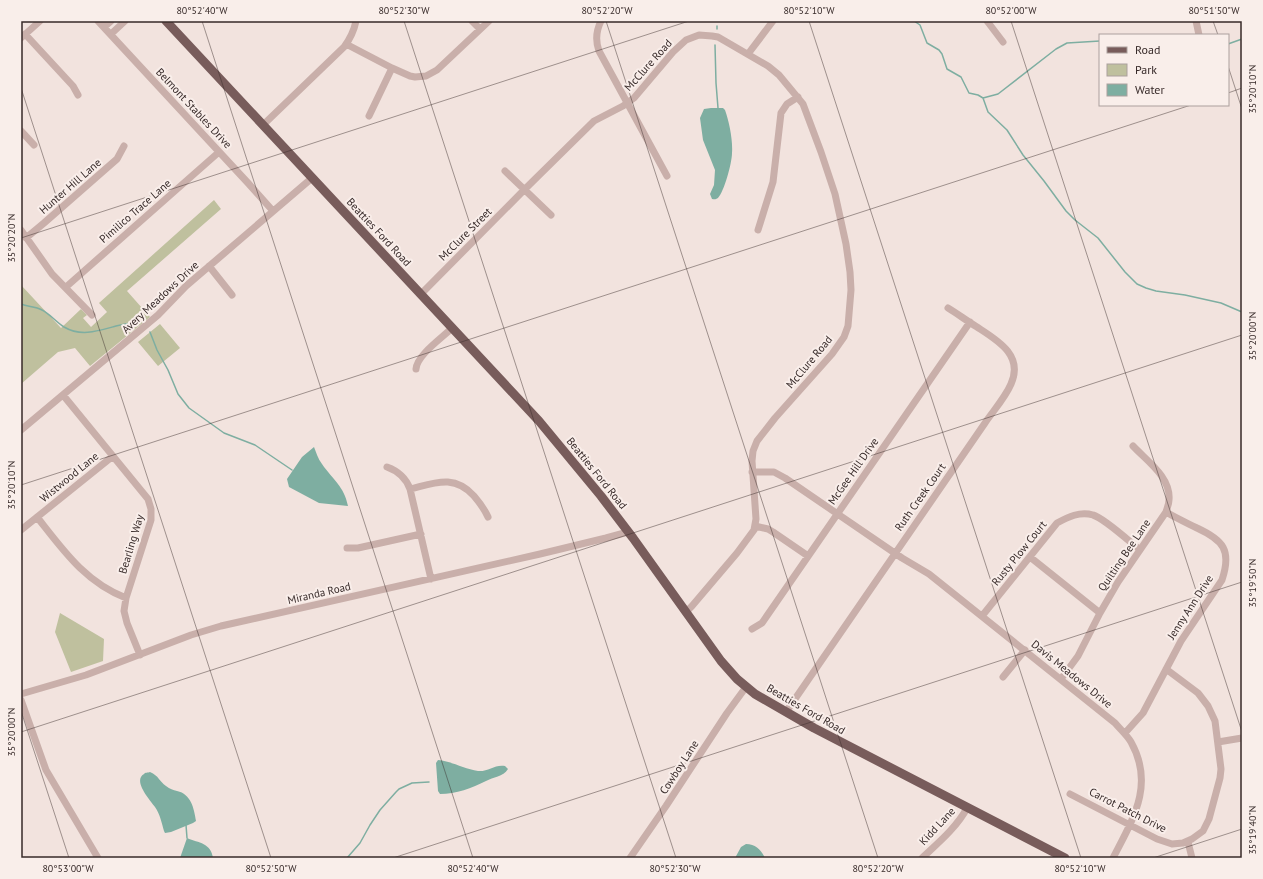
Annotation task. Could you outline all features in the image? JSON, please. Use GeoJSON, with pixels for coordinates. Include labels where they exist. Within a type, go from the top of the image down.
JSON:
{"type":"FeatureCollection","features":[{"type":"Feature","properties":{"kind":"main road","name":"Beatties Ford Road"},"geometry":{"type":"LineString","coordinates":[[166,21],[539,421],[601,496],[730,672],[746,687],[755,694],[843,744],[1065,858]]}},
{"type":"Feature","properties":{"kind":"street"},"geometry":{"type":"LineString","coordinates":[[40,21],[23,36],[73,86],[78,95]]}},
{"type":"Feature","properties":{"kind":"street","name":"Belmont Stables Drive"},"geometry":{"type":"LineString","coordinates":[[98,21],[272,211]]}},
{"type":"Feature","properties":{"kind":"street"},"geometry":{"type":"LineString","coordinates":[[104,27],[111,21]]}},
{"type":"Feature","properties":{"kind":"street"},"geometry":{"type":"LineString","coordinates":[[110,34],[125,21]]}},
{"type":"Feature","properties":{"kind":"street"},"geometry":{"type":"LineString","coordinates":[[263,125],[317,74],[346,44],[354,29],[356,21]]}},
{"type":"Feature","properties":{"kind":"street"},"geometry":{"type":"LineString","coordinates":[[472,21],[480,29]]}},
{"type":"Feature","properties":{"kind":"street"},"geometry":{"type":"LineString","coordinates":[[346,44],[392,68],[415,77],[431,74],[437,70],[489,21]]}},
{"type":"Feature","properties":{"kind":"street"},"geometry":{"type":"LineString","coordinates":[[601,21],[598,28],[596,44],[601,57],[667,176]]}},
{"type":"Feature","properties":{"kind":"street"},"geometry":{"type":"LineString","coordinates":[[748,54],[773,21]]}},
{"type":"Feature","properties":{"kind":"street"},"geometry":{"type":"LineString","coordinates":[[987,21],[1003,42]]}},
{"type":"Feature","properties":{"kind":"street"},"geometry":{"type":"LineString","coordinates":[[1196,21],[1199,34]]}},
{"type":"Feature","properties":{"kind":"street","name":"McClure Road"},"geometry":{"type":"LineString","coordinates":[[525,189],[594,121],[626,104],[634,98],[678,47],[686,40],[693,37],[704,35],[718,38],[768,66],[778,75],[803,104],[828,171],[838,206],[846,244],[851,290],[848,326],[844,337],[832,354],[775,418],[757,441],[753,451],[752,472],[755,526]]}},
{"type":"Feature","properties":{"kind":"street"},"geometry":{"type":"LineString","coordinates":[[369,116],[392,68]]}},
{"type":"Feature","properties":{"kind":"street"},"geometry":{"type":"LineString","coordinates":[[758,230],[773,182],[781,112],[787,104],[798,97]]}},
{"type":"Feature","properties":{"kind":"street"},"geometry":{"type":"LineString","coordinates":[[21,131],[34,145]]}},
{"type":"Feature","properties":{"kind":"street","name":"Hunter Hill Lane"},"geometry":{"type":"LineString","coordinates":[[26,238],[117,160],[124,146]]}},
{"type":"Feature","properties":{"kind":"street","name":"Pimilico Trace Lane"},"geometry":{"type":"LineString","coordinates":[[66,287],[219,152]]}},
{"type":"Feature","properties":{"kind":"street"},"geometry":{"type":"LineString","coordinates":[[505,171],[551,215]]}},
{"type":"Feature","properties":{"kind":"street","name":"Avery Meadows Drive"},"geometry":{"type":"LineString","coordinates":[[21,430],[158,315],[186,286],[312,178]]}},
{"type":"Feature","properties":{"kind":"street","name":"McClure Street"},"geometry":{"type":"LineString","coordinates":[[421,294],[525,189]]}},
{"type":"Feature","properties":{"kind":"street"},"geometry":{"type":"LineString","coordinates":[[21,230],[52,274],[92,315]]}},
{"type":"Feature","properties":{"kind":"street"},"geometry":{"type":"LineString","coordinates":[[209,266],[232,295]]}},
{"type":"Feature","properties":{"kind":"street","name":"Ruth Creek Court"},"geometry":{"type":"LineString","coordinates":[[786,712],[1012,383],[1014,372],[1009,352],[1000,342],[948,308]]}},
{"type":"Feature","properties":{"kind":"street","name":"McGee Hill Drive"},"geometry":{"type":"LineString","coordinates":[[752,629],[762,623],[970,322]]}},
{"type":"Feature","properties":{"kind":"street"},"geometry":{"type":"LineString","coordinates":[[416,369],[422,356],[452,328]]}},
{"type":"Feature","properties":{"kind":"street","name":"Bearling Way"},"geometry":{"type":"LineString","coordinates":[[64,395],[148,499],[151,509],[151,520],[126,598],[124,611],[127,623],[140,655]]}},
{"type":"Feature","properties":{"kind":"street","name":"Quilting Bee Lane"},"geometry":{"type":"LineString","coordinates":[[1061,679],[1078,656],[1118,582],[1166,512],[1169,501],[1169,492],[1165,481],[1159,472],[1133,446]]}},
{"type":"Feature","properties":{"kind":"street","name":"Wistwood Lane"},"geometry":{"type":"LineString","coordinates":[[21,530],[113,456]]}},
{"type":"Feature","properties":{"kind":"street"},"geometry":{"type":"LineString","coordinates":[[387,467],[395,470],[402,476],[410,489],[432,579]]}},
{"type":"Feature","properties":{"kind":"street","name":"Davis Meadows Drive"},"geometry":{"type":"LineString","coordinates":[[752,472],[766,471],[779,474],[909,563],[929,574],[1115,723],[1131,741],[1136,752],[1140,763],[1142,786],[1140,800],[1131,824],[1113,858]]}},
{"type":"Feature","properties":{"kind":"street"},"geometry":{"type":"LineString","coordinates":[[410,489],[440,482],[456,483],[465,487],[470,492],[482,506],[488,517]]}},
{"type":"Feature","properties":{"kind":"street","name":"Jenny Ann Drive"},"geometry":{"type":"LineString","coordinates":[[1124,733],[1143,712],[1181,640],[1222,580],[1227,561],[1220,542],[1213,535],[1166,512]]}},
{"type":"Feature","properties":{"kind":"street","name":"Rusty Plow Court"},"geometry":{"type":"LineString","coordinates":[[982,616],[1057,523],[1068,517],[1081,514],[1093,515],[1140,550]]}},
{"type":"Feature","properties":{"kind":"street"},"geometry":{"type":"LineString","coordinates":[[37,517],[73,562],[88,576],[114,594],[126,598]]}},
{"type":"Feature","properties":{"kind":"street"},"geometry":{"type":"LineString","coordinates":[[686,612],[737,553],[752,534],[755,526],[768,529],[808,556]]}},
{"type":"Feature","properties":{"kind":"street","name":"Miranda Road"},"geometry":{"type":"LineString","coordinates":[[21,694],[86,675],[220,626],[432,579],[628,532]]}},
{"type":"Feature","properties":{"kind":"street"},"geometry":{"type":"LineString","coordinates":[[347,548],[358,548],[421,534]]}},
{"type":"Feature","properties":{"kind":"street"},"geometry":{"type":"LineString","coordinates":[[1030,558],[1100,613]]}},
{"type":"Feature","properties":{"kind":"street"},"geometry":{"type":"LineString","coordinates":[[1003,677],[1025,650]]}},
{"type":"Feature","properties":{"kind":"street"},"geometry":{"type":"LineString","coordinates":[[1166,669],[1198,693],[1208,706],[1214,721],[1218,742],[1221,769],[1220,778],[1209,819],[1203,831],[1188,842],[1192,858]]}},
{"type":"Feature","properties":{"kind":"street","name":"Cowboy Lane"},"geometry":{"type":"LineString","coordinates":[[630,858],[746,687]]}},
{"type":"Feature","properties":{"kind":"street"},"geometry":{"type":"LineString","coordinates":[[21,700],[46,770],[98,858]]}},
{"type":"Feature","properties":{"kind":"street"},"geometry":{"type":"LineString","coordinates":[[1218,742],[1242,738]]}},
{"type":"Feature","properties":{"kind":"street","name":"Carrot Patch Drive"},"geometry":{"type":"LineString","coordinates":[[1070,794],[1131,824],[1157,839],[1172,844],[1183,844],[1188,842]]}},
{"type":"Feature","properties":{"kind":"street","name":"Kidd Lane"},"geometry":{"type":"LineString","coordinates":[[922,858],[962,818],[967,808]]}},
{"type":"Feature","properties":{"kind":"green space"},"geometry":{"type":"Polygon","coordinates":[[[214,200],[221,209],[127,291],[150,317],[90,366],[75,348],[58,352],[21,384],[21,285],[61,328],[81,309],[87,315],[83,318],[91,327],[107,312],[99,303],[214,200]]]}},
{"type":"Feature","properties":{"kind":"green space"},"geometry":{"type":"Polygon","coordinates":[[[160,324],[180,348],[158,366],[138,342],[160,324]]]}},
{"type":"Feature","properties":{"kind":"green space"},"geometry":{"type":"Polygon","coordinates":[[[60,613],[104,639],[103,661],[71,672],[55,632],[60,613]]]}},
{"type":"Feature","properties":{"kind":"water"},"geometry":{"type":"Polygon","coordinates":[[[723,108],[725,110],[732,142],[732,158],[725,184],[718,198],[715,199],[712,199],[710,194],[714,185],[715,170],[703,140],[700,118],[704,109],[723,108]]]}},
{"type":"Feature","properties":{"kind":"water"},"geometry":{"type":"Polygon","coordinates":[[[314,447],[317,456],[344,493],[348,506],[319,503],[289,487],[287,479],[302,457],[314,447]]]}},
{"type":"Feature","properties":{"kind":"water"},"geometry":{"type":"Polygon","coordinates":[[[438,760],[478,771],[501,766],[505,766],[508,769],[501,775],[470,788],[458,792],[440,794],[438,791],[436,763],[438,760]]]}},
{"type":"Feature","properties":{"kind":"water"},"geometry":{"type":"Polygon","coordinates":[[[150,772],[167,787],[186,795],[189,798],[193,807],[196,821],[171,832],[165,833],[157,810],[141,786],[141,777],[145,773],[150,772]]]}},
{"type":"Feature","properties":{"kind":"water"},"geometry":{"type":"Polygon","coordinates":[[[187,838],[207,846],[212,853],[213,858],[180,858],[187,838]]]}},
{"type":"Feature","properties":{"kind":"water"},"geometry":{"type":"Polygon","coordinates":[[[746,844],[753,845],[758,848],[765,858],[735,858],[741,847],[746,844]]]}},
{"type":"Feature","properties":{"kind":"waterway"},"geometry":{"type":"LineString","coordinates":[[914,21],[920,25],[927,43],[939,50],[942,54],[947,69],[961,77],[969,93],[983,98],[988,112],[1007,130],[1023,155],[1066,211],[1098,238],[1125,272],[1137,284],[1156,291],[1185,295],[1221,303],[1242,312]]}},
{"type":"Feature","properties":{"kind":"waterway"},"geometry":{"type":"LineString","coordinates":[[1229,44],[1242,39]]}},
{"type":"Feature","properties":{"kind":"waterway"},"geometry":{"type":"LineString","coordinates":[[983,98],[998,94],[1056,49],[1067,43],[1099,41]]}},
{"type":"Feature","properties":{"kind":"waterway"},"geometry":{"type":"LineString","coordinates":[[715,45],[718,108]]}},
{"type":"Feature","properties":{"kind":"waterway"},"geometry":{"type":"LineString","coordinates":[[21,304],[42,310],[64,327],[77,332],[96,331],[140,321]]}},
{"type":"Feature","properties":{"kind":"waterway"},"geometry":{"type":"LineString","coordinates":[[150,332],[178,394],[189,408],[224,433],[255,445],[292,470]]}},
{"type":"Feature","properties":{"kind":"waterway"},"geometry":{"type":"LineString","coordinates":[[347,858],[360,843],[380,810],[399,789],[412,783],[429,782]]}},
{"type":"Feature","properties":{"kind":"waterway"},"geometry":{"type":"LineString","coordinates":[[186,825],[187,838]]}}]}
